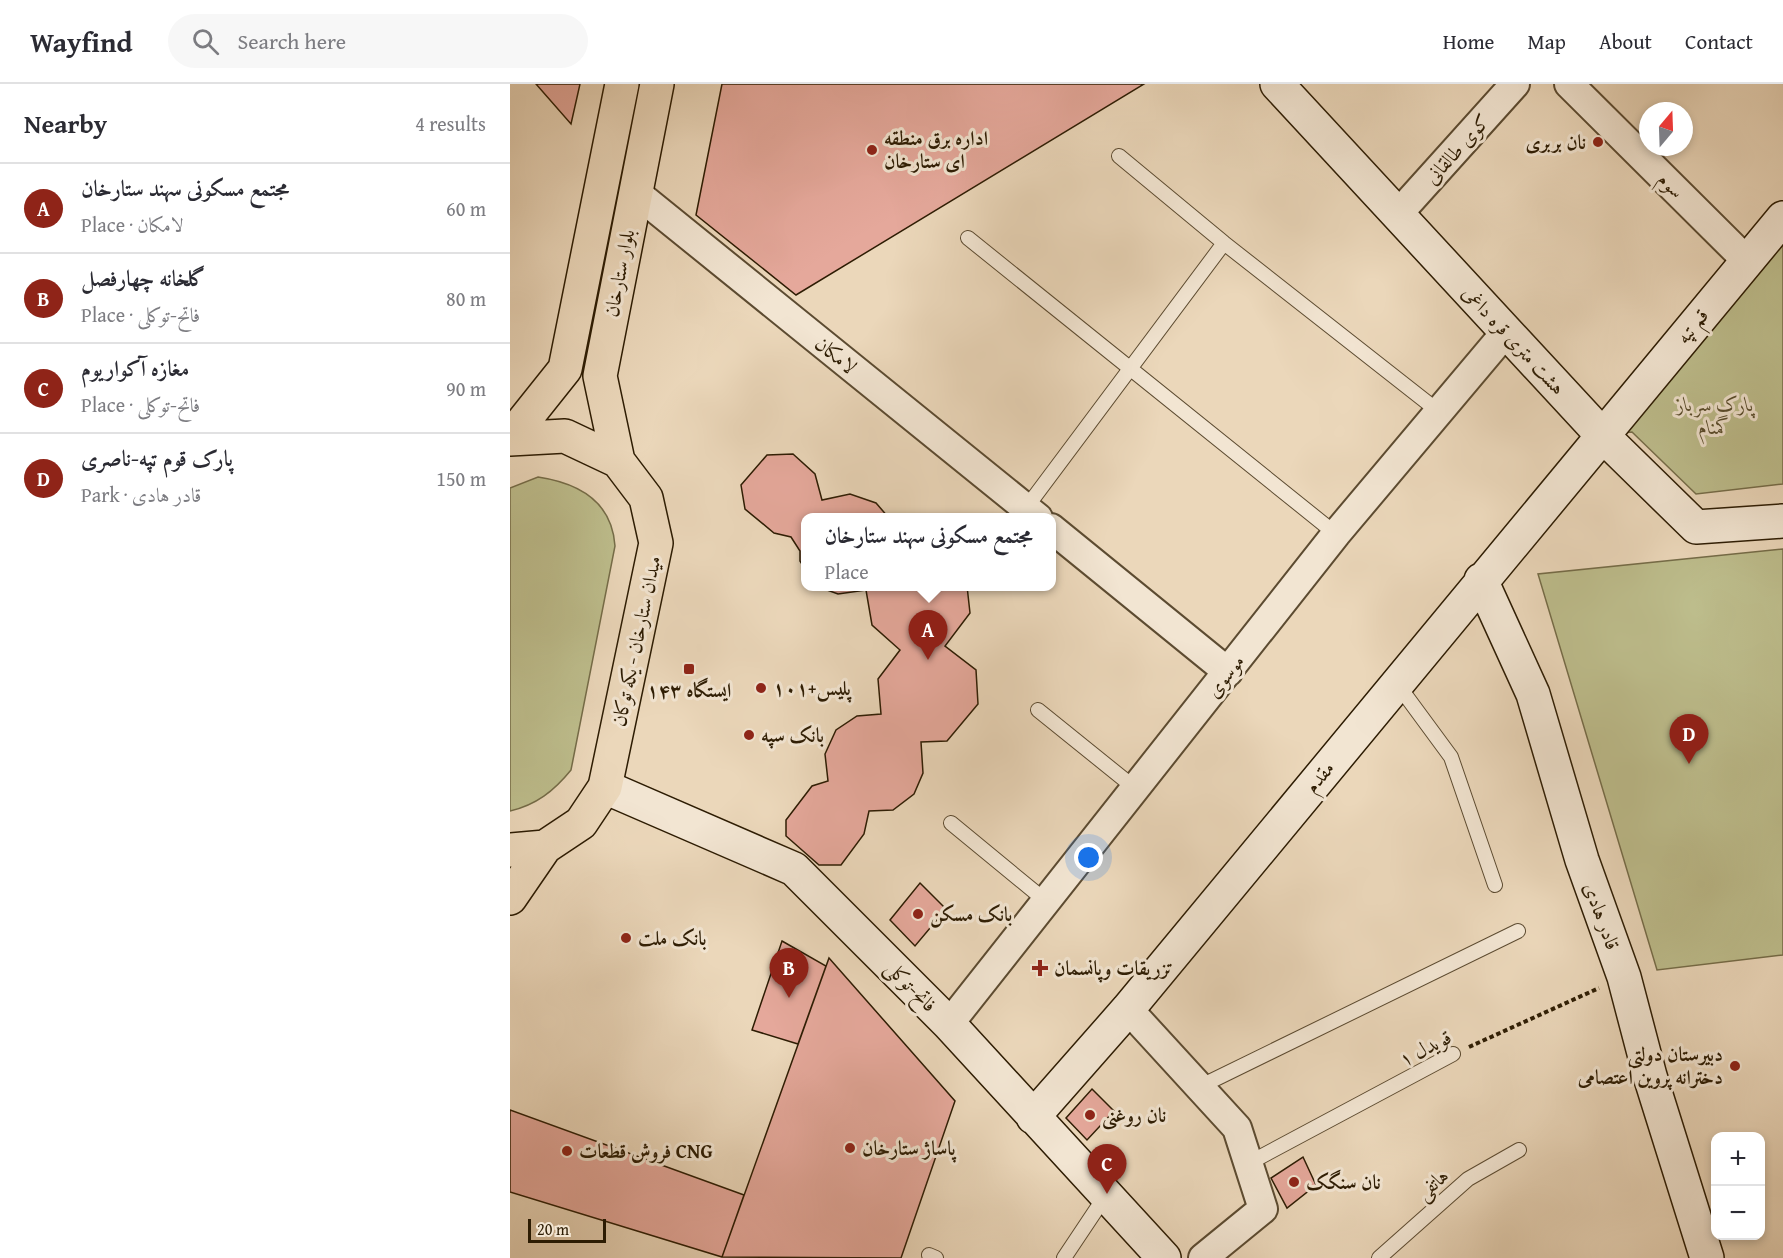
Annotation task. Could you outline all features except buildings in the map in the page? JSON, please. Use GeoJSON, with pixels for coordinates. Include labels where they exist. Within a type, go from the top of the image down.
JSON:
{"type":"FeatureCollection","features":[{"type":"Feature","properties":{"kind":"main road","name":"بلوار ستارخان"},"geometry":{"type":"LineString","coordinates":[[510,438],[565,369],[622,84]]}},
{"type":"Feature","properties":{"kind":"main road","name":"بلوار ستارخان"},"geometry":{"type":"LineString","coordinates":[[618,461],[600,376],[634,192],[657,84]]}},
{"type":"Feature","properties":{"kind":"main road","name":"میدان ستارخان - یکه توکان"},"geometry":{"type":"LineString","coordinates":[[510,438],[565,436],[618,461],[646,498],[656,543],[605,787],[581,823],[545,847],[510,850]]}},
{"type":"Feature","properties":{"kind":"main road"},"geometry":{"type":"LineString","coordinates":[[510,898],[545,847]]}},
{"type":"Feature","properties":{"kind":"street","name":"هشت متری قره داغی"},"geometry":{"type":"LineString","coordinates":[[1277,84],[1602,435],[1696,527],[1783,521]]}},
{"type":"Feature","properties":{"kind":"street","name":"کوی طالقانی"},"geometry":{"type":"LineString","coordinates":[[1398,214],[1515,84]]}},
{"type":"Feature","properties":{"kind":"street","name":"سوم"},"geometry":{"type":"LineString","coordinates":[[1569,84],[1746,260]]}},
{"type":"Feature","properties":{"kind":"street","name":"لامکان"},"geometry":{"type":"LineString","coordinates":[[634,192],[1032,513]]}},
{"type":"Feature","properties":{"kind":"street","name":"قم تپه"},"geometry":{"type":"LineString","coordinates":[[1602,435],[1783,218]]}},
{"type":"Feature","properties":{"kind":"street","name":"موسوی"},"geometry":{"type":"LineString","coordinates":[[949,1024],[1336,534],[1506,332]]}},
{"type":"Feature","properties":{"kind":"street","name":"مقدم"},"geometry":{"type":"LineString","coordinates":[[1033,1117],[1128,1009],[1602,435]]}},
{"type":"Feature","properties":{"kind":"street"},"geometry":{"type":"LineString","coordinates":[[1056,532],[1228,672]]}},
{"type":"Feature","properties":{"kind":"street","name":"قادر هادی"},"geometry":{"type":"LineString","coordinates":[[1482,580],[1533,694],[1582,860],[1624,977],[1650,1076],[1707,1258]]}},
{"type":"Feature","properties":{"kind":"street","name":"فاتح-توکلی"},"geometry":{"type":"LineString","coordinates":[[605,787],[794,869],[949,1024],[1164,1258]]}},
{"type":"Feature","properties":{"kind":"street"},"geometry":{"type":"LineString","coordinates":[[1128,1009],[1237,1128],[1263,1209],[1203,1258]]}},
{"type":"Feature","properties":{"kind":"lane"},"geometry":{"type":"LineString","coordinates":[[1119,156],[1224,243],[1438,411]]}},
{"type":"Feature","properties":{"kind":"lane"},"geometry":{"type":"LineString","coordinates":[[968,238],[1336,534]]}},
{"type":"Feature","properties":{"kind":"lane"},"geometry":{"type":"LineString","coordinates":[[1032,513],[1129,367],[1224,243]]}},
{"type":"Feature","properties":{"kind":"lane"},"geometry":{"type":"LineString","coordinates":[[1396,683],[1451,757],[1495,885]]}},
{"type":"Feature","properties":{"kind":"lane"},"geometry":{"type":"LineString","coordinates":[[1038,710],[1136,789]]}},
{"type":"Feature","properties":{"kind":"lane"},"geometry":{"type":"LineString","coordinates":[[951,823],[1047,902]]}},
{"type":"Feature","properties":{"kind":"lane"},"geometry":{"type":"LineString","coordinates":[[1199,1087],[1518,931]]}},
{"type":"Feature","properties":{"kind":"lane","name":"قویدل ۱"},"geometry":{"type":"LineString","coordinates":[[1249,1163],[1453,1054]]}},
{"type":"Feature","properties":{"kind":"lane","name":"هاتفی"},"geometry":{"type":"LineString","coordinates":[[1379,1258],[1468,1179],[1519,1150]]}},
{"type":"Feature","properties":{"kind":"lane"},"geometry":{"type":"LineString","coordinates":[[1064,1258],[1107,1194]]}},
{"type":"Feature","properties":{"kind":"path","name":"قویدل ۱"},"geometry":{"type":"LineString","coordinates":[[1453,1054],[1624,977]]}},
{"type":"Feature","properties":{"kind":"green space","name":"پارک سرباز گمنام"},"geometry":{"type":"Polygon","coordinates":[[[1783,238],[1783,484],[1696,494],[1632,432],[1602,435],[1783,238]]]}},
{"type":"Feature","properties":{"kind":"green space"},"geometry":{"type":"Polygon","coordinates":[[[538,477],[566,484],[590,497],[607,517],[615,546],[571,770],[544,796],[510,811],[510,488],[538,477]]]}},
{"type":"Feature","properties":{"kind":"green space"},"geometry":{"type":"Polygon","coordinates":[[[1783,549],[1783,955],[1657,970],[1538,574],[1783,549]]]}},
{"type":"Feature","properties":{"kind":"place","name":"نان بربری"},"geometry":{"type":"Point","coordinates":[1598,142]}},
{"type":"Feature","properties":{"kind":"place","name":"اداره برق منطقه ای ستارخان"},"geometry":{"type":"Point","coordinates":[872,150]}},
{"type":"Feature","properties":{"kind":"place","name":"مجتمع مسکونی سهند ستارخان"},"geometry":{"type":"Point","coordinates":[928,660]}},
{"type":"Feature","properties":{"kind":"place","name":"ایستگاه ۱۴۳"},"geometry":{"type":"Point","coordinates":[689,669]}},
{"type":"Feature","properties":{"kind":"place","name":"پلیس+۱۰۱"},"geometry":{"type":"Point","coordinates":[761,688]}},
{"type":"Feature","properties":{"kind":"place","name":"بانک سپه"},"geometry":{"type":"Point","coordinates":[749,735]}},
{"type":"Feature","properties":{"kind":"place","name":"پارک قوم تپه-ناصری"},"geometry":{"type":"Point","coordinates":[1689,764]}},
{"type":"Feature","properties":{"kind":"place","name":"بانک مسکن"},"geometry":{"type":"Point","coordinates":[918,914]}},
{"type":"Feature","properties":{"kind":"place","name":"بانک ملت"},"geometry":{"type":"Point","coordinates":[626,938]}},
{"type":"Feature","properties":{"kind":"place","name":"تزریقات وپانسمان"},"geometry":{"type":"Point","coordinates":[1040,968]}},
{"type":"Feature","properties":{"kind":"place","name":"گلخانه چهارفصل"},"geometry":{"type":"Point","coordinates":[789,998]}},
{"type":"Feature","properties":{"kind":"place","name":"دبیرستان دولتی دخترانه پروین اعتصامی"},"geometry":{"type":"Point","coordinates":[1735,1066]}},
{"type":"Feature","properties":{"kind":"place","name":"نان روغنی"},"geometry":{"type":"Point","coordinates":[1090,1115]}},
{"type":"Feature","properties":{"kind":"place","name":"پاساژ ستارخان"},"geometry":{"type":"Point","coordinates":[850,1148]}},
{"type":"Feature","properties":{"kind":"place","name":"فروش قطعات CNG"},"geometry":{"type":"Point","coordinates":[567,1151]}},
{"type":"Feature","properties":{"kind":"place","name":"نان سنگک"},"geometry":{"type":"Point","coordinates":[1294,1182]}},
{"type":"Feature","properties":{"kind":"place","name":"مغازه آکواریوم"},"geometry":{"type":"Point","coordinates":[1107,1194]}}]}
